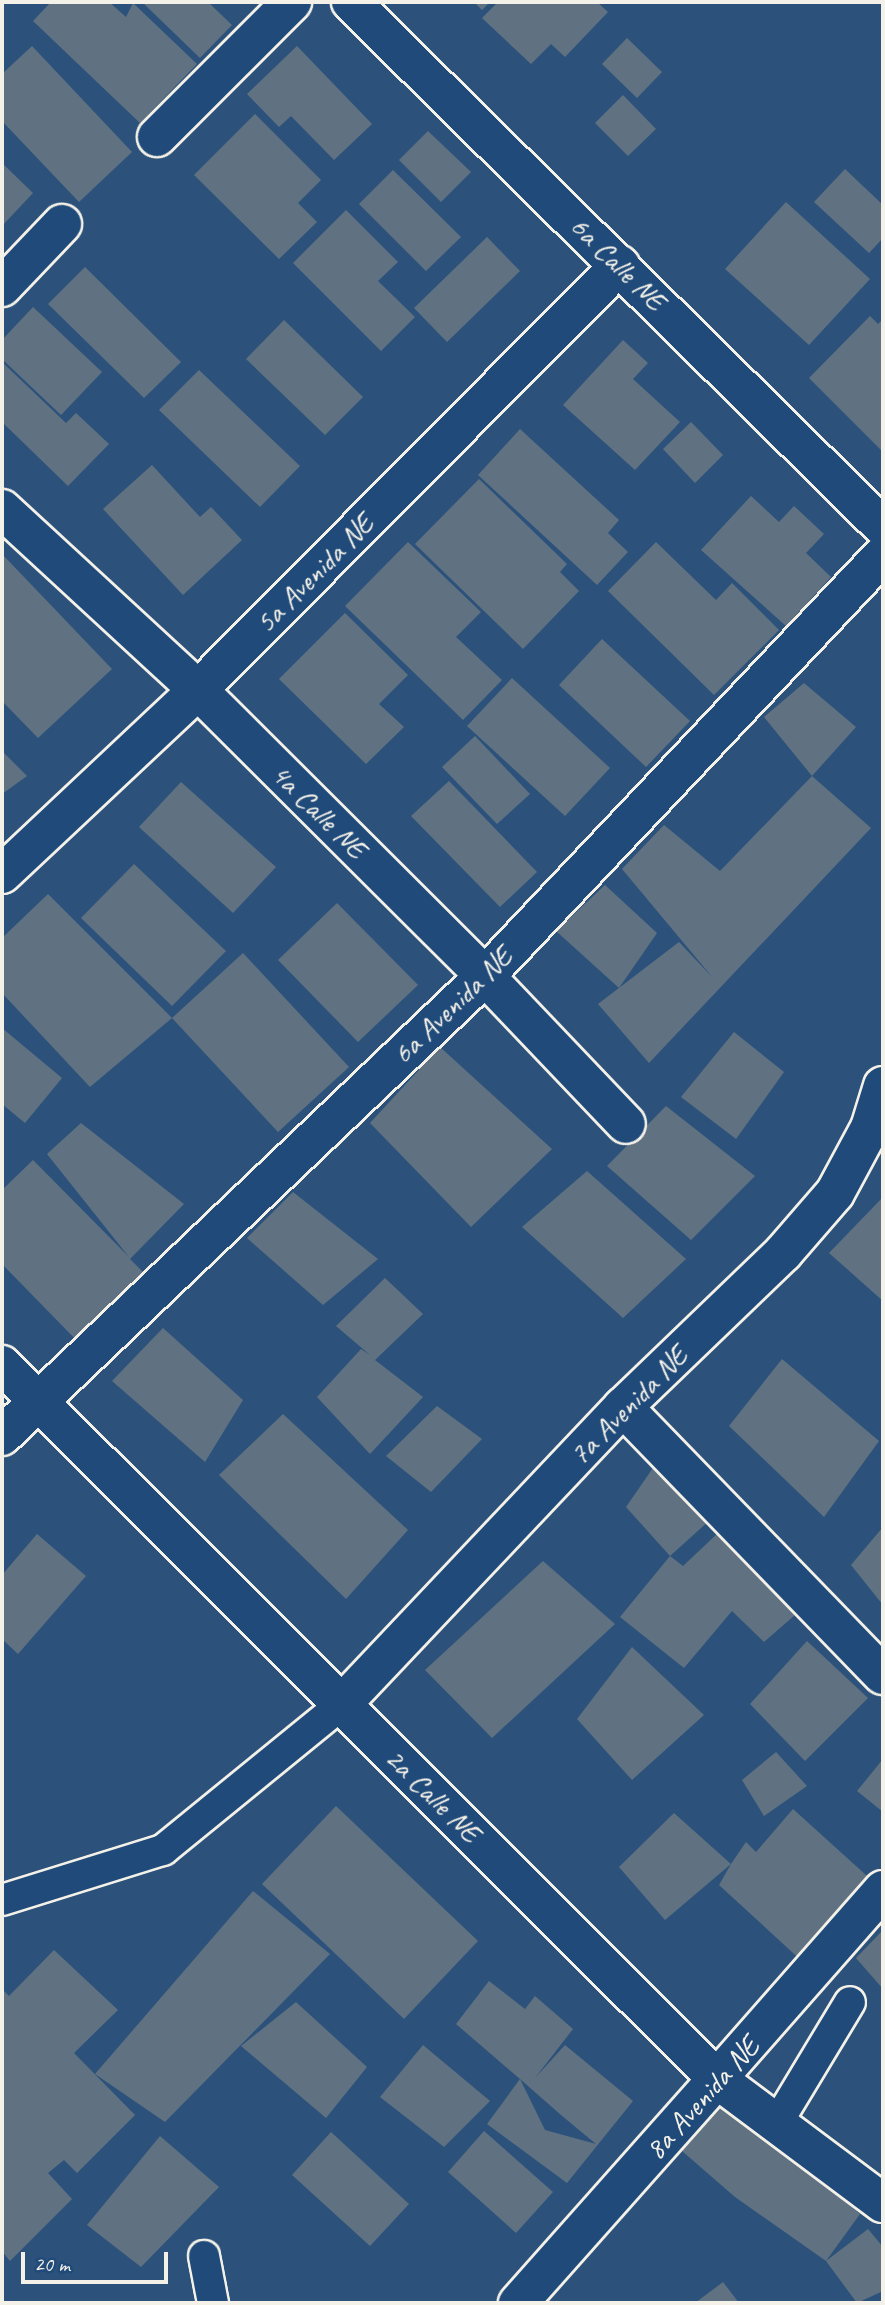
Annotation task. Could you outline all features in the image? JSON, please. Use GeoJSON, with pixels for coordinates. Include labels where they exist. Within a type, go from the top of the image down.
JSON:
{"type":"FeatureCollection","features":[{"type":"Feature","properties":{"kind":"street"},"geometry":{"type":"LineString","coordinates":[[157,137],[292,2]]}},
{"type":"Feature","properties":{"kind":"street","name":"6a Calle NE"},"geometry":{"type":"LineString","coordinates":[[351,2],[883,527]]}},
{"type":"Feature","properties":{"kind":"street"},"geometry":{"type":"LineString","coordinates":[[2,287],[62,223]]}},
{"type":"Feature","properties":{"kind":"street","name":"5a Avenida NE"},"geometry":{"type":"LineString","coordinates":[[2,874],[198,690],[620,265]]}},
{"type":"Feature","properties":{"kind":"street","name":"4a Calle NE"},"geometry":{"type":"LineString","coordinates":[[2,509],[198,690],[485,976],[626,1124]]}},
{"type":"Feature","properties":{"kind":"street","name":"6a Avenida NE"},"geometry":{"type":"LineString","coordinates":[[2,1436],[485,976],[883,555]]}},
{"type":"Feature","properties":{"kind":"street","name":"7a Avenida NE"},"geometry":{"type":"LineString","coordinates":[[342,1704],[623,1407],[783,1253],[835,1193],[870,1128],[883,1086]]}},
{"type":"Feature","properties":{"kind":"street","name":"2a Calle NE"},"geometry":{"type":"LineString","coordinates":[[2,1365],[717,2079],[883,2203]]}},
{"type":"Feature","properties":{"kind":"street"},"geometry":{"type":"LineString","coordinates":[[623,1407],[883,1675]]}},
{"type":"Feature","properties":{"kind":"street","name":"8a Avenida NE"},"geometry":{"type":"LineString","coordinates":[[518,2303],[883,1891]]}},
{"type":"Feature","properties":{"kind":"lane"},"geometry":{"type":"LineString","coordinates":[[2,1900],[163,1850],[342,1704]]}},
{"type":"Feature","properties":{"kind":"lane"},"geometry":{"type":"LineString","coordinates":[[777,2123],[849,2001]]}},
{"type":"Feature","properties":{"kind":"lane"},"geometry":{"type":"LineString","coordinates":[[204,2256],[213,2303]]}},
{"type":"Feature","properties":{"kind":"building"},"geometry":{"type":"Polygon","coordinates":[[[51,2],[109,2],[126,17],[133,3],[197,64],[140,123],[33,21],[51,2]]]}},
{"type":"Feature","properties":{"kind":"building"},"geometry":{"type":"Polygon","coordinates":[[[142,2],[208,2],[232,25],[200,58],[142,2]]]}},
{"type":"Feature","properties":{"kind":"building"},"geometry":{"type":"Polygon","coordinates":[[[474,2],[490,2],[482,10],[474,2]]]}},
{"type":"Feature","properties":{"kind":"building"},"geometry":{"type":"Polygon","coordinates":[[[498,2],[597,2],[608,12],[565,57],[551,44],[531,64],[482,18],[498,2]]]}},
{"type":"Feature","properties":{"kind":"building"},"geometry":{"type":"Polygon","coordinates":[[[627,38],[662,72],[637,98],[602,64],[627,38]]]}},
{"type":"Feature","properties":{"kind":"building"},"geometry":{"type":"Polygon","coordinates":[[[32,46],[132,152],[79,202],[2,121],[2,74],[32,46]]]}},
{"type":"Feature","properties":{"kind":"building"},"geometry":{"type":"Polygon","coordinates":[[[297,46],[372,124],[334,160],[291,116],[279,127],[247,94],[297,46]]]}},
{"type":"Feature","properties":{"kind":"building"},"geometry":{"type":"Polygon","coordinates":[[[623,95],[656,129],[628,156],[595,123],[623,95]]]}},
{"type":"Feature","properties":{"kind":"building"},"geometry":{"type":"Polygon","coordinates":[[[255,114],[321,180],[298,203],[317,222],[279,259],[194,175],[255,114]]]}},
{"type":"Feature","properties":{"kind":"building"},"geometry":{"type":"Polygon","coordinates":[[[428,131],[471,172],[441,202],[399,160],[428,131]]]}},
{"type":"Feature","properties":{"kind":"building"},"geometry":{"type":"Polygon","coordinates":[[[2,163],[33,193],[2,226],[2,163]]]}},
{"type":"Feature","properties":{"kind":"building"},"geometry":{"type":"Polygon","coordinates":[[[845,169],[883,205],[883,238],[869,253],[814,202],[845,169]]]}},
{"type":"Feature","properties":{"kind":"building"},"geometry":{"type":"Polygon","coordinates":[[[393,170],[461,237],[426,271],[359,204],[393,170]]]}},
{"type":"Feature","properties":{"kind":"building"},"geometry":{"type":"Polygon","coordinates":[[[786,202],[870,279],[809,345],[725,269],[786,202]]]}},
{"type":"Feature","properties":{"kind":"building"},"geometry":{"type":"Polygon","coordinates":[[[346,210],[398,262],[378,281],[415,317],[381,351],[293,263],[346,210]]]}},
{"type":"Feature","properties":{"kind":"building"},"geometry":{"type":"Polygon","coordinates":[[[487,237],[520,271],[447,342],[414,308],[487,237]]]}},
{"type":"Feature","properties":{"kind":"building"},"geometry":{"type":"Polygon","coordinates":[[[85,267],[181,362],[144,398],[48,304],[85,267]]]}},
{"type":"Feature","properties":{"kind":"building"},"geometry":{"type":"Polygon","coordinates":[[[33,307],[102,372],[61,415],[2,359],[2,340],[33,307]]]}},
{"type":"Feature","properties":{"kind":"building"},"geometry":{"type":"Polygon","coordinates":[[[870,316],[878,324],[883,319],[883,452],[809,378],[870,316]]]}},
{"type":"Feature","properties":{"kind":"building"},"geometry":{"type":"Polygon","coordinates":[[[284,320],[363,397],[325,435],[246,359],[284,320]]]}},
{"type":"Feature","properties":{"kind":"building"},"geometry":{"type":"Polygon","coordinates":[[[623,340],[648,363],[633,379],[680,422],[635,470],[563,405],[623,340]]]}},
{"type":"Feature","properties":{"kind":"building"},"geometry":{"type":"Polygon","coordinates":[[[2,362],[66,423],[76,413],[109,444],[68,486],[2,422],[2,362]]]}},
{"type":"Feature","properties":{"kind":"building"},"geometry":{"type":"Polygon","coordinates":[[[199,370],[300,466],[260,507],[159,410],[199,370]]]}},
{"type":"Feature","properties":{"kind":"building"},"geometry":{"type":"Polygon","coordinates":[[[691,422],[723,455],[695,483],[663,449],[691,422]]]}},
{"type":"Feature","properties":{"kind":"building"},"geometry":{"type":"Polygon","coordinates":[[[520,429],[619,520],[608,533],[628,552],[597,585],[478,475],[520,429]]]}},
{"type":"Feature","properties":{"kind":"building"},"geometry":{"type":"Polygon","coordinates":[[[152,465],[200,517],[211,507],[242,540],[183,595],[103,509],[152,465]]]}},
{"type":"Feature","properties":{"kind":"building"},"geometry":{"type":"Polygon","coordinates":[[[479,479],[567,564],[560,572],[579,591],[523,649],[415,544],[479,479]]]}},
{"type":"Feature","properties":{"kind":"building"},"geometry":{"type":"Polygon","coordinates":[[[751,496],[779,522],[794,506],[824,534],[806,553],[831,577],[786,626],[701,550],[751,496]]]}},
{"type":"Feature","properties":{"kind":"building"},"geometry":{"type":"Polygon","coordinates":[[[408,542],[481,612],[456,637],[502,680],[463,720],[345,606],[408,542]]]}},
{"type":"Feature","properties":{"kind":"building"},"geometry":{"type":"Polygon","coordinates":[[[656,542],[716,600],[732,583],[779,630],[714,695],[608,591],[656,542]]]}},
{"type":"Feature","properties":{"kind":"building"},"geometry":{"type":"Polygon","coordinates":[[[2,554],[112,669],[38,738],[2,701],[2,554]]]}},
{"type":"Feature","properties":{"kind":"building"},"geometry":{"type":"Polygon","coordinates":[[[345,613],[408,675],[379,704],[404,727],[366,764],[279,679],[345,613]]]}},
{"type":"Feature","properties":{"kind":"building"},"geometry":{"type":"Polygon","coordinates":[[[602,639],[690,721],[646,767],[559,685],[602,639]]]}},
{"type":"Feature","properties":{"kind":"building"},"geometry":{"type":"Polygon","coordinates":[[[512,678],[610,768],[565,816],[467,726],[512,678]]]}},
{"type":"Feature","properties":{"kind":"building"},"geometry":{"type":"Polygon","coordinates":[[[804,683],[856,727],[812,776],[764,717],[804,683]]]}},
{"type":"Feature","properties":{"kind":"building"},"geometry":{"type":"Polygon","coordinates":[[[475,736],[530,794],[497,824],[442,767],[475,736]]]}},
{"type":"Feature","properties":{"kind":"building"},"geometry":{"type":"Polygon","coordinates":[[[2,751],[27,776],[2,794],[2,751]]]}},
{"type":"Feature","properties":{"kind":"building"},"geometry":{"type":"Polygon","coordinates":[[[812,776],[871,828],[649,1063],[598,1004],[679,942],[713,978],[622,869],[664,825],[720,871],[812,776]]]}},
{"type":"Feature","properties":{"kind":"building"},"geometry":{"type":"Polygon","coordinates":[[[449,781],[537,872],[500,907],[411,816],[449,781]]]}},
{"type":"Feature","properties":{"kind":"building"},"geometry":{"type":"Polygon","coordinates":[[[181,782],[276,867],[233,913],[139,827],[181,782]]]}},
{"type":"Feature","properties":{"kind":"building"},"geometry":{"type":"Polygon","coordinates":[[[134,864],[226,951],[172,1006],[81,918],[134,864]]]}},
{"type":"Feature","properties":{"kind":"building"},"geometry":{"type":"Polygon","coordinates":[[[605,885],[657,933],[619,988],[556,931],[605,885]]]}},
{"type":"Feature","properties":{"kind":"building"},"geometry":{"type":"Polygon","coordinates":[[[48,894],[172,1018],[90,1087],[2,993],[2,938],[48,894]]]}},
{"type":"Feature","properties":{"kind":"building"},"geometry":{"type":"Polygon","coordinates":[[[337,903],[418,985],[358,1042],[278,960],[337,903]]]}},
{"type":"Feature","properties":{"kind":"building"},"geometry":{"type":"Polygon","coordinates":[[[243,953],[349,1067],[278,1132],[172,1018],[243,953]]]}},
{"type":"Feature","properties":{"kind":"building"},"geometry":{"type":"Polygon","coordinates":[[[2,1028],[62,1078],[25,1123],[2,1104],[2,1028]]]}},
{"type":"Feature","properties":{"kind":"building"},"geometry":{"type":"Polygon","coordinates":[[[734,1032],[784,1072],[736,1139],[681,1097],[734,1032]]]}},
{"type":"Feature","properties":{"kind":"building"},"geometry":{"type":"Polygon","coordinates":[[[440,1047],[552,1149],[471,1227],[370,1123],[440,1047]]]}},
{"type":"Feature","properties":{"kind":"building"},"geometry":{"type":"Polygon","coordinates":[[[666,1106],[755,1176],[691,1240],[607,1166],[666,1106]]]}},
{"type":"Feature","properties":{"kind":"building"},"geometry":{"type":"Polygon","coordinates":[[[81,1123],[184,1204],[130,1259],[151,1280],[83,1347],[2,1264],[2,1190],[33,1160],[129,1257],[47,1154],[81,1123]]]}},
{"type":"Feature","properties":{"kind":"building"},"geometry":{"type":"Polygon","coordinates":[[[587,1171],[686,1259],[623,1318],[522,1227],[587,1171]]]}},
{"type":"Feature","properties":{"kind":"building"},"geometry":{"type":"Polygon","coordinates":[[[293,1192],[378,1259],[323,1305],[247,1238],[293,1192]]]}},
{"type":"Feature","properties":{"kind":"building"},"geometry":{"type":"Polygon","coordinates":[[[883,1197],[883,1301],[829,1253],[883,1197]]]}},
{"type":"Feature","properties":{"kind":"building"},"geometry":{"type":"Polygon","coordinates":[[[385,1278],[423,1314],[375,1360],[423,1397],[370,1454],[317,1397],[361,1349],[370,1355],[336,1326],[385,1278]]]}},
{"type":"Feature","properties":{"kind":"building"},"geometry":{"type":"Polygon","coordinates":[[[163,1328],[243,1400],[205,1462],[112,1381],[163,1328]]]}},
{"type":"Feature","properties":{"kind":"building"},"geometry":{"type":"Polygon","coordinates":[[[782,1359],[879,1441],[824,1517],[729,1426],[782,1359]]]}},
{"type":"Feature","properties":{"kind":"building"},"geometry":{"type":"Polygon","coordinates":[[[437,1406],[482,1439],[431,1492],[386,1456],[437,1406]]]}},
{"type":"Feature","properties":{"kind":"building"},"geometry":{"type":"Polygon","coordinates":[[[283,1414],[408,1530],[346,1599],[219,1475],[283,1414]]]}},
{"type":"Feature","properties":{"kind":"building"},"geometry":{"type":"Polygon","coordinates":[[[655,1465],[710,1520],[670,1556],[626,1507],[655,1465]]]}},
{"type":"Feature","properties":{"kind":"building"},"geometry":{"type":"Polygon","coordinates":[[[883,1527],[883,1605],[851,1565],[883,1527]]]}},
{"type":"Feature","properties":{"kind":"building"},"geometry":{"type":"Polygon","coordinates":[[[719,1532],[803,1608],[764,1642],[732,1611],[684,1668],[620,1617],[670,1556],[683,1566],[719,1532]]]}},
{"type":"Feature","properties":{"kind":"building"},"geometry":{"type":"Polygon","coordinates":[[[37,1534],[86,1576],[18,1654],[2,1639],[2,1575],[37,1534]]]}},
{"type":"Feature","properties":{"kind":"building"},"geometry":{"type":"Polygon","coordinates":[[[543,1561],[615,1624],[492,1738],[425,1670],[543,1561]]]}},
{"type":"Feature","properties":{"kind":"building"},"geometry":{"type":"Polygon","coordinates":[[[807,1641],[868,1698],[805,1761],[750,1704],[807,1641]]]}},
{"type":"Feature","properties":{"kind":"building"},"geometry":{"type":"Polygon","coordinates":[[[632,1647],[704,1715],[632,1780],[577,1719],[632,1647]]]}},
{"type":"Feature","properties":{"kind":"building"},"geometry":{"type":"Polygon","coordinates":[[[776,1752],[807,1786],[764,1816],[742,1780],[776,1752]]]}},
{"type":"Feature","properties":{"kind":"building"},"geometry":{"type":"Polygon","coordinates":[[[883,1759],[883,1812],[857,1791],[883,1759]]]}},
{"type":"Feature","properties":{"kind":"building"},"geometry":{"type":"Polygon","coordinates":[[[336,1806],[478,1941],[404,2019],[262,1884],[336,1806]]]}},
{"type":"Feature","properties":{"kind":"building"},"geometry":{"type":"Polygon","coordinates":[[[793,1809],[877,1885],[805,1964],[719,1885],[746,1842],[756,1852],[793,1809]]]}},
{"type":"Feature","properties":{"kind":"building"},"geometry":{"type":"Polygon","coordinates":[[[674,1813],[731,1864],[665,1920],[619,1867],[674,1813]]]}},
{"type":"Feature","properties":{"kind":"building"},"geometry":{"type":"Polygon","coordinates":[[[253,1891],[330,1954],[165,2122],[95,2074],[253,1891]]]}},
{"type":"Feature","properties":{"kind":"building"},"geometry":{"type":"Polygon","coordinates":[[[883,1930],[883,1989],[856,1958],[883,1930]]]}},
{"type":"Feature","properties":{"kind":"building"},"geometry":{"type":"Polygon","coordinates":[[[54,1950],[118,2010],[74,2053],[135,2115],[77,2173],[64,2160],[48,2173],[72,2199],[10,2261],[2,2251],[2,1989],[9,1996],[54,1950]]]}},
{"type":"Feature","properties":{"kind":"building"},"geometry":{"type":"Polygon","coordinates":[[[489,1981],[525,2009],[535,1996],[573,2029],[535,2078],[565,2045],[633,2101],[567,2183],[487,2124],[520,2079],[456,2024],[489,1981]],[[520,2079],[545,2130],[596,2144],[520,2079]]]}},
{"type":"Feature","properties":{"kind":"building"},"geometry":{"type":"Polygon","coordinates":[[[296,2002],[367,2067],[326,2118],[241,2046],[296,2002]]]}},
{"type":"Feature","properties":{"kind":"building"},"geometry":{"type":"Polygon","coordinates":[[[423,2045],[490,2101],[444,2147],[380,2097],[423,2045]]]}},
{"type":"Feature","properties":{"kind":"building"},"geometry":{"type":"Polygon","coordinates":[[[729,2092],[828,2173],[821,2182],[860,2214],[826,2261],[735,2197],[682,2151],[729,2092]]]}},
{"type":"Feature","properties":{"kind":"building"},"geometry":{"type":"Polygon","coordinates":[[[484,2131],[553,2192],[516,2233],[448,2172],[484,2131]]]}},
{"type":"Feature","properties":{"kind":"building"},"geometry":{"type":"Polygon","coordinates":[[[331,2132],[409,2204],[370,2246],[292,2175],[331,2132]]]}},
{"type":"Feature","properties":{"kind":"building"},"geometry":{"type":"Polygon","coordinates":[[[160,2136],[219,2187],[141,2267],[87,2225],[160,2136]]]}},
{"type":"Feature","properties":{"kind":"building"},"geometry":{"type":"Polygon","coordinates":[[[868,2229],[883,2247],[883,2291],[857,2303],[826,2261],[868,2229]]]}},
{"type":"Feature","properties":{"kind":"building"},"geometry":{"type":"Polygon","coordinates":[[[723,2282],[739,2303],[695,2303],[723,2282]]]}}]}
